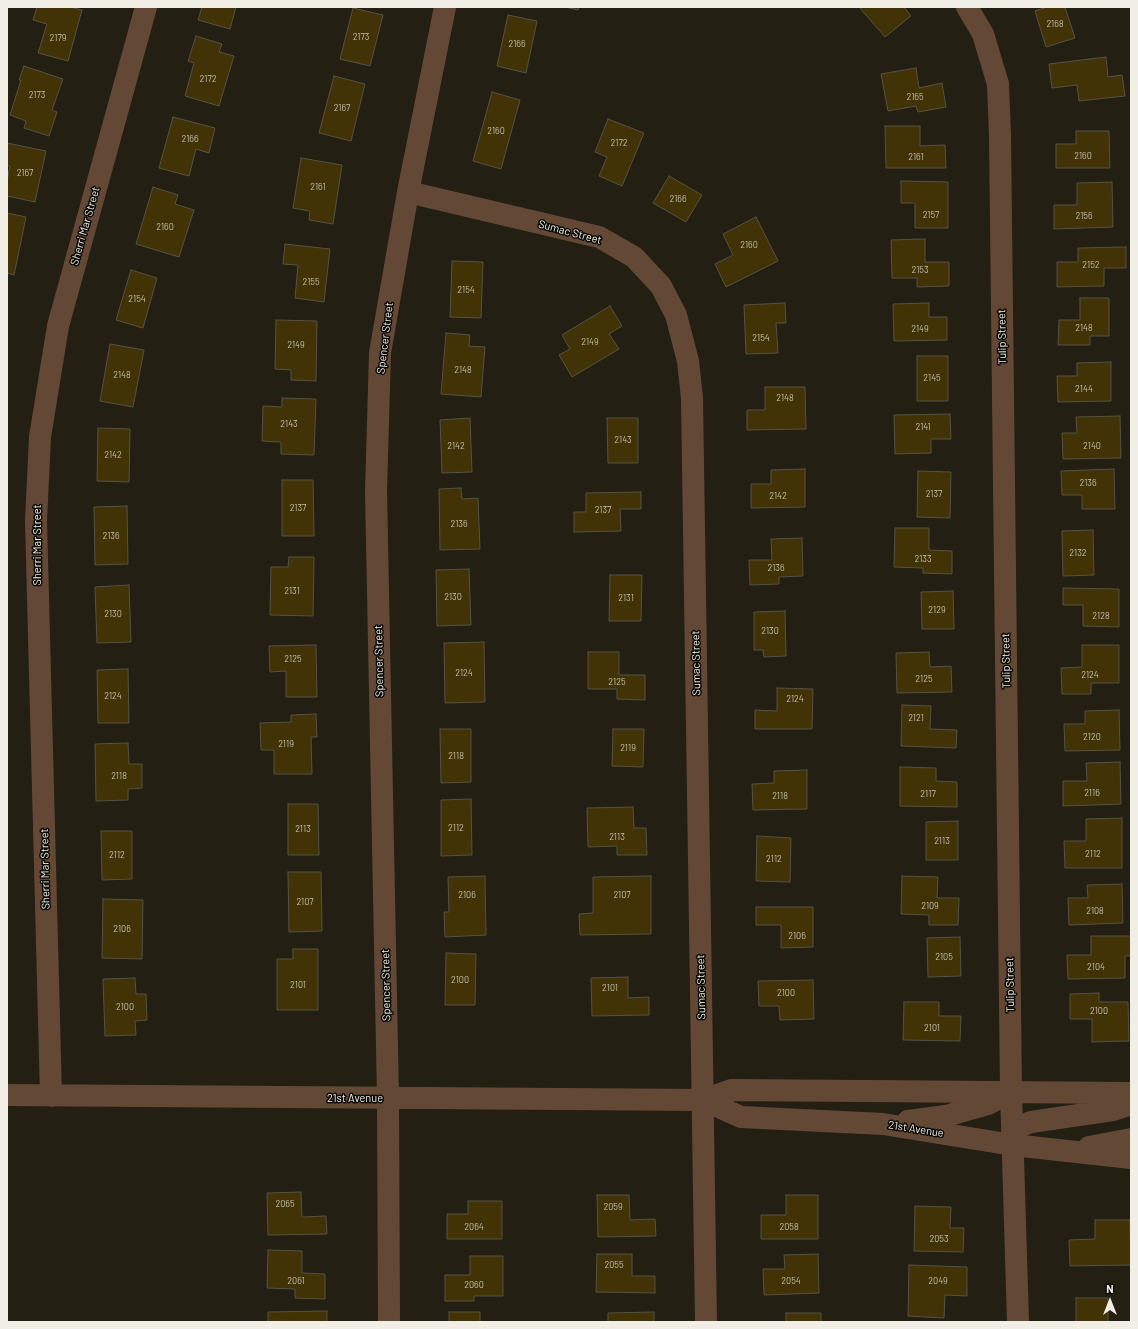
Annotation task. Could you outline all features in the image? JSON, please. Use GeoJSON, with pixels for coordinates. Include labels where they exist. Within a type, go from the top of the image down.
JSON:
{"type":"FeatureCollection","features":[{"type":"Feature","properties":{"kind":"street","name":"Sherri Mar Street"},"geometry":{"type":"LineString","coordinates":[[51,1096],[36,521],[40,437],[58,326],[146,7]]}},
{"type":"Feature","properties":{"kind":"street","name":"Spencer Street"},"geometry":{"type":"LineString","coordinates":[[389,1322],[388,1098],[376,491],[380,354],[408,192],[445,7]]}},
{"type":"Feature","properties":{"kind":"street","name":"Tulip Street"},"geometry":{"type":"LineString","coordinates":[[967,7],[983,34],[998,84],[1000,136],[1012,1091],[1018,1322]]}},
{"type":"Feature","properties":{"kind":"street","name":"Sumac Street"},"geometry":{"type":"LineString","coordinates":[[408,192],[599,237],[634,257],[661,286],[676,315],[688,362],[692,398],[706,1322]]}},
{"type":"Feature","properties":{"kind":"street","name":"21st Avenue"},"geometry":{"type":"LineString","coordinates":[[7,1095],[702,1100],[731,1090],[1131,1093]]}},
{"type":"Feature","properties":{"kind":"street"},"geometry":{"type":"LineString","coordinates":[[883,1124],[946,1116],[988,1104],[1012,1091]]}},
{"type":"Feature","properties":{"kind":"street","name":"21st Avenue"},"geometry":{"type":"LineString","coordinates":[[702,1100],[741,1117],[883,1124],[1013,1137],[1066,1151],[1131,1158]]}},
{"type":"Feature","properties":{"kind":"street"},"geometry":{"type":"LineString","coordinates":[[1013,1137],[1031,1122],[1113,1110],[1131,1104]]}},
{"type":"Feature","properties":{"kind":"street"},"geometry":{"type":"LineString","coordinates":[[1066,1151],[1131,1139]]}},
{"type":"Feature","properties":{"kind":"building"},"geometry":{"type":"Polygon","coordinates":[[[37,7],[70,7],[82,10],[68,61],[38,53],[47,24],[33,20],[37,7]]]}},
{"type":"Feature","properties":{"kind":"building"},"geometry":{"type":"Polygon","coordinates":[[[202,7],[236,7],[230,29],[198,20],[202,7]]]}},
{"type":"Feature","properties":{"kind":"building"},"geometry":{"type":"Polygon","coordinates":[[[565,7],[579,7],[578,10],[565,7]]]}},
{"type":"Feature","properties":{"kind":"building"},"geometry":{"type":"Polygon","coordinates":[[[859,7],[904,7],[911,16],[885,37],[859,7]]]}},
{"type":"Feature","properties":{"kind":"building"},"geometry":{"type":"Polygon","coordinates":[[[1047,7],[1065,7],[1075,38],[1046,47],[1035,11],[1047,7]]]}},
{"type":"Feature","properties":{"kind":"building"},"geometry":{"type":"Polygon","coordinates":[[[353,8],[383,15],[370,66],[340,59],[353,8]]]}},
{"type":"Feature","properties":{"kind":"building"},"geometry":{"type":"Polygon","coordinates":[[[508,15],[537,21],[526,73],[497,66],[508,15]]]}},
{"type":"Feature","properties":{"kind":"building"},"geometry":{"type":"Polygon","coordinates":[[[196,36],[222,44],[219,52],[234,56],[219,106],[185,96],[194,63],[188,61],[196,36]]]}},
{"type":"Feature","properties":{"kind":"building"},"geometry":{"type":"Polygon","coordinates":[[[1106,57],[1108,77],[1122,75],[1125,96],[1079,101],[1077,85],[1052,88],[1049,64],[1106,57]]]}},
{"type":"Feature","properties":{"kind":"building"},"geometry":{"type":"Polygon","coordinates":[[[24,66],[63,79],[52,110],[57,112],[49,136],[24,128],[26,121],[10,115],[24,66]]]}},
{"type":"Feature","properties":{"kind":"building"},"geometry":{"type":"Polygon","coordinates":[[[916,68],[919,88],[942,83],[946,107],[918,112],[916,106],[888,111],[881,74],[916,68]]]}},
{"type":"Feature","properties":{"kind":"building"},"geometry":{"type":"Polygon","coordinates":[[[334,76],[365,84],[351,141],[319,133],[334,76]]]}},
{"type":"Feature","properties":{"kind":"building"},"geometry":{"type":"Polygon","coordinates":[[[492,92],[520,100],[501,169],[473,161],[492,92]]]}},
{"type":"Feature","properties":{"kind":"building"},"geometry":{"type":"Polygon","coordinates":[[[173,117],[215,128],[209,153],[196,149],[189,176],[159,168],[173,117]]]}},
{"type":"Feature","properties":{"kind":"building"},"geometry":{"type":"Polygon","coordinates":[[[608,119],[644,133],[622,186],[599,176],[607,157],[595,152],[608,119]]]}},
{"type":"Feature","properties":{"kind":"building"},"geometry":{"type":"Polygon","coordinates":[[[885,126],[920,126],[920,146],[945,145],[946,168],[886,168],[885,126]]]}},
{"type":"Feature","properties":{"kind":"building"},"geometry":{"type":"Polygon","coordinates":[[[1076,131],[1109,131],[1110,168],[1056,168],[1056,144],[1076,144],[1076,131]]]}},
{"type":"Feature","properties":{"kind":"building"},"geometry":{"type":"Polygon","coordinates":[[[7,143],[46,151],[35,202],[7,196],[7,181],[10,166],[7,166],[7,143]]]}},
{"type":"Feature","properties":{"kind":"building"},"geometry":{"type":"Polygon","coordinates":[[[301,158],[342,165],[333,224],[309,220],[310,211],[293,208],[301,158]]]}},
{"type":"Feature","properties":{"kind":"building"},"geometry":{"type":"Polygon","coordinates":[[[669,176],[702,195],[686,222],[653,203],[669,176]]]}},
{"type":"Feature","properties":{"kind":"building"},"geometry":{"type":"Polygon","coordinates":[[[901,181],[948,182],[948,228],[915,228],[915,203],[901,203],[901,181]]]}},
{"type":"Feature","properties":{"kind":"building"},"geometry":{"type":"Polygon","coordinates":[[[1112,182],[1113,227],[1054,229],[1054,205],[1077,205],[1077,183],[1112,182]]]}},
{"type":"Feature","properties":{"kind":"building"},"geometry":{"type":"Polygon","coordinates":[[[153,187],[178,195],[175,204],[194,210],[179,257],[136,244],[153,187]]]}},
{"type":"Feature","properties":{"kind":"building"},"geometry":{"type":"Polygon","coordinates":[[[7,213],[26,217],[14,275],[7,273],[7,213]]]}},
{"type":"Feature","properties":{"kind":"building"},"geometry":{"type":"Polygon","coordinates":[[[756,217],[778,261],[726,287],[715,264],[733,255],[723,234],[756,217]]]}},
{"type":"Feature","properties":{"kind":"building"},"geometry":{"type":"Polygon","coordinates":[[[925,239],[925,262],[949,262],[949,286],[917,287],[917,278],[892,278],[891,240],[925,239]]]}},
{"type":"Feature","properties":{"kind":"building"},"geometry":{"type":"Polygon","coordinates":[[[285,244],[330,249],[324,302],[295,298],[298,265],[283,264],[285,244]]]}},
{"type":"Feature","properties":{"kind":"building"},"geometry":{"type":"Polygon","coordinates":[[[1126,247],[1126,268],[1104,268],[1104,286],[1057,287],[1057,262],[1078,262],[1078,248],[1126,247]]]}},
{"type":"Feature","properties":{"kind":"building"},"geometry":{"type":"Polygon","coordinates":[[[452,261],[483,262],[481,318],[450,317],[452,261]]]}},
{"type":"Feature","properties":{"kind":"building"},"geometry":{"type":"Polygon","coordinates":[[[131,270],[157,278],[143,328],[116,320],[131,270]]]}},
{"type":"Feature","properties":{"kind":"building"},"geometry":{"type":"Polygon","coordinates":[[[1080,298],[1109,298],[1109,336],[1090,336],[1090,345],[1058,345],[1059,320],[1080,320],[1080,298]]]}},
{"type":"Feature","properties":{"kind":"building"},"geometry":{"type":"Polygon","coordinates":[[[785,303],[786,323],[776,323],[778,353],[746,354],[744,305],[785,303]]]}},
{"type":"Feature","properties":{"kind":"building"},"geometry":{"type":"Polygon","coordinates":[[[929,303],[929,317],[947,317],[947,340],[894,341],[893,304],[929,303]]]}},
{"type":"Feature","properties":{"kind":"building"},"geometry":{"type":"Polygon","coordinates":[[[610,306],[622,326],[609,334],[619,349],[572,377],[559,355],[570,349],[562,335],[610,306]]]}},
{"type":"Feature","properties":{"kind":"building"},"geometry":{"type":"Polygon","coordinates":[[[276,320],[317,321],[316,381],[291,380],[291,370],[275,369],[276,320]]]}},
{"type":"Feature","properties":{"kind":"building"},"geometry":{"type":"Polygon","coordinates":[[[446,333],[470,335],[469,346],[485,347],[481,397],[441,394],[446,333]]]}},
{"type":"Feature","properties":{"kind":"building"},"geometry":{"type":"Polygon","coordinates":[[[110,344],[144,350],[133,407],[100,401],[110,344]]]}},
{"type":"Feature","properties":{"kind":"building"},"geometry":{"type":"Polygon","coordinates":[[[917,356],[948,356],[948,401],[917,401],[917,356]]]}},
{"type":"Feature","properties":{"kind":"building"},"geometry":{"type":"Polygon","coordinates":[[[1111,362],[1111,401],[1058,402],[1057,376],[1077,376],[1077,363],[1111,362]]]}},
{"type":"Feature","properties":{"kind":"building"},"geometry":{"type":"Polygon","coordinates":[[[765,387],[805,387],[806,429],[747,430],[747,410],[765,410],[765,387]]]}},
{"type":"Feature","properties":{"kind":"building"},"geometry":{"type":"Polygon","coordinates":[[[282,398],[316,399],[314,455],[281,454],[281,442],[262,441],[263,406],[282,407],[282,398]]]}},
{"type":"Feature","properties":{"kind":"building"},"geometry":{"type":"Polygon","coordinates":[[[950,414],[951,439],[931,439],[931,453],[895,454],[894,415],[950,414]]]}},
{"type":"Feature","properties":{"kind":"building"},"geometry":{"type":"Polygon","coordinates":[[[1120,416],[1121,458],[1063,459],[1062,433],[1077,433],[1076,417],[1120,416]]]}},
{"type":"Feature","properties":{"kind":"building"},"geometry":{"type":"Polygon","coordinates":[[[470,418],[472,472],[442,473],[440,420],[470,418]]]}},
{"type":"Feature","properties":{"kind":"building"},"geometry":{"type":"Polygon","coordinates":[[[607,418],[638,418],[638,463],[608,463],[607,418]]]}},
{"type":"Feature","properties":{"kind":"building"},"geometry":{"type":"Polygon","coordinates":[[[98,428],[130,429],[129,482],[97,481],[98,428]]]}},
{"type":"Feature","properties":{"kind":"building"},"geometry":{"type":"Polygon","coordinates":[[[805,469],[805,507],[751,508],[751,484],[771,484],[771,470],[805,469]]]}},
{"type":"Feature","properties":{"kind":"building"},"geometry":{"type":"Polygon","coordinates":[[[1114,469],[1115,509],[1082,509],[1082,495],[1062,495],[1061,471],[1114,469]]]}},
{"type":"Feature","properties":{"kind":"building"},"geometry":{"type":"Polygon","coordinates":[[[918,471],[951,472],[950,518],[917,517],[918,471]]]}},
{"type":"Feature","properties":{"kind":"building"},"geometry":{"type":"Polygon","coordinates":[[[282,480],[313,480],[314,536],[282,536],[282,480]]]}},
{"type":"Feature","properties":{"kind":"building"},"geometry":{"type":"Polygon","coordinates":[[[461,488],[462,499],[478,498],[480,549],[440,550],[439,489],[461,488]]]}},
{"type":"Feature","properties":{"kind":"building"},"geometry":{"type":"Polygon","coordinates":[[[641,492],[641,509],[620,509],[621,531],[574,532],[574,512],[586,512],[586,493],[641,492]]]}},
{"type":"Feature","properties":{"kind":"building"},"geometry":{"type":"Polygon","coordinates":[[[127,506],[128,564],[95,565],[94,507],[127,506]]]}},
{"type":"Feature","properties":{"kind":"building"},"geometry":{"type":"Polygon","coordinates":[[[895,528],[929,528],[929,550],[952,551],[952,574],[923,573],[923,568],[894,567],[895,528]]]}},
{"type":"Feature","properties":{"kind":"building"},"geometry":{"type":"Polygon","coordinates":[[[1093,530],[1094,575],[1063,576],[1062,531],[1093,530]]]}},
{"type":"Feature","properties":{"kind":"building"},"geometry":{"type":"Polygon","coordinates":[[[802,538],[803,576],[779,577],[779,584],[750,585],[749,560],[772,560],[771,539],[802,538]]]}},
{"type":"Feature","properties":{"kind":"building"},"geometry":{"type":"Polygon","coordinates":[[[289,557],[314,557],[313,616],[270,615],[271,567],[288,567],[289,557]]]}},
{"type":"Feature","properties":{"kind":"building"},"geometry":{"type":"Polygon","coordinates":[[[469,569],[471,625],[437,626],[436,570],[469,569]]]}},
{"type":"Feature","properties":{"kind":"building"},"geometry":{"type":"Polygon","coordinates":[[[610,575],[642,575],[641,621],[609,621],[610,575]]]}},
{"type":"Feature","properties":{"kind":"building"},"geometry":{"type":"Polygon","coordinates":[[[129,585],[131,642],[97,643],[95,587],[129,585]]]}},
{"type":"Feature","properties":{"kind":"building"},"geometry":{"type":"Polygon","coordinates":[[[1063,588],[1119,589],[1119,627],[1083,626],[1083,605],[1063,605],[1063,588]]]}},
{"type":"Feature","properties":{"kind":"building"},"geometry":{"type":"Polygon","coordinates":[[[953,591],[954,629],[922,629],[921,592],[953,591]]]}},
{"type":"Feature","properties":{"kind":"building"},"geometry":{"type":"Polygon","coordinates":[[[785,611],[786,656],[764,657],[763,650],[754,650],[754,612],[785,611]]]}},
{"type":"Feature","properties":{"kind":"building"},"geometry":{"type":"Polygon","coordinates":[[[484,642],[485,702],[445,703],[444,643],[484,642]]]}},
{"type":"Feature","properties":{"kind":"building"},"geometry":{"type":"Polygon","coordinates":[[[316,645],[317,697],[286,697],[286,671],[270,672],[269,646],[316,645]]]}},
{"type":"Feature","properties":{"kind":"building"},"geometry":{"type":"Polygon","coordinates":[[[1082,645],[1119,645],[1119,683],[1091,683],[1091,694],[1062,694],[1061,668],[1082,667],[1082,645]]]}},
{"type":"Feature","properties":{"kind":"building"},"geometry":{"type":"Polygon","coordinates":[[[588,652],[619,652],[619,675],[645,675],[645,700],[617,699],[617,689],[588,689],[588,652]]]}},
{"type":"Feature","properties":{"kind":"building"},"geometry":{"type":"Polygon","coordinates":[[[929,652],[930,667],[951,666],[952,692],[897,693],[896,653],[929,652]]]}},
{"type":"Feature","properties":{"kind":"building"},"geometry":{"type":"Polygon","coordinates":[[[128,669],[129,723],[98,723],[97,670],[128,669]]]}},
{"type":"Feature","properties":{"kind":"building"},"geometry":{"type":"Polygon","coordinates":[[[777,688],[813,689],[812,729],[755,729],[755,710],[777,711],[777,688]]]}},
{"type":"Feature","properties":{"kind":"building"},"geometry":{"type":"Polygon","coordinates":[[[902,705],[931,706],[930,729],[957,730],[956,748],[901,746],[902,705]]]}},
{"type":"Feature","properties":{"kind":"building"},"geometry":{"type":"Polygon","coordinates":[[[1119,710],[1120,750],[1065,751],[1064,724],[1085,724],[1085,711],[1119,710]]]}},
{"type":"Feature","properties":{"kind":"building"},"geometry":{"type":"Polygon","coordinates":[[[316,714],[317,737],[311,737],[312,774],[274,774],[274,750],[261,750],[260,723],[291,722],[291,715],[316,714]]]}},
{"type":"Feature","properties":{"kind":"building"},"geometry":{"type":"Polygon","coordinates":[[[440,729],[471,729],[471,782],[441,783],[440,729]]]}},
{"type":"Feature","properties":{"kind":"building"},"geometry":{"type":"Polygon","coordinates":[[[613,729],[644,729],[643,767],[612,766],[613,729]]]}},
{"type":"Feature","properties":{"kind":"building"},"geometry":{"type":"Polygon","coordinates":[[[128,743],[129,764],[142,764],[142,788],[128,789],[128,800],[96,801],[95,744],[128,743]]]}},
{"type":"Feature","properties":{"kind":"building"},"geometry":{"type":"Polygon","coordinates":[[[1120,762],[1121,804],[1063,806],[1063,781],[1087,781],[1086,763],[1120,762]]]}},
{"type":"Feature","properties":{"kind":"building"},"geometry":{"type":"Polygon","coordinates":[[[900,767],[936,768],[936,781],[957,782],[957,807],[900,806],[900,767]]]}},
{"type":"Feature","properties":{"kind":"building"},"geometry":{"type":"Polygon","coordinates":[[[807,770],[807,809],[753,810],[752,784],[774,783],[774,771],[807,770]]]}},
{"type":"Feature","properties":{"kind":"building"},"geometry":{"type":"Polygon","coordinates":[[[471,799],[472,855],[441,856],[441,800],[471,799]]]}},
{"type":"Feature","properties":{"kind":"building"},"geometry":{"type":"Polygon","coordinates":[[[288,804],[318,804],[319,855],[288,855],[288,804]]]}},
{"type":"Feature","properties":{"kind":"building"},"geometry":{"type":"Polygon","coordinates":[[[633,807],[634,828],[646,828],[647,855],[617,855],[617,846],[588,847],[587,808],[633,807]]]}},
{"type":"Feature","properties":{"kind":"building"},"geometry":{"type":"Polygon","coordinates":[[[1122,818],[1122,868],[1065,868],[1064,841],[1086,841],[1086,819],[1122,818]]]}},
{"type":"Feature","properties":{"kind":"building"},"geometry":{"type":"Polygon","coordinates":[[[958,821],[958,860],[926,860],[926,822],[958,821]]]}},
{"type":"Feature","properties":{"kind":"building"},"geometry":{"type":"Polygon","coordinates":[[[101,831],[132,831],[132,879],[102,880],[101,831]]]}},
{"type":"Feature","properties":{"kind":"building"},"geometry":{"type":"Polygon","coordinates":[[[757,836],[791,838],[790,882],[756,881],[757,836]]]}},
{"type":"Feature","properties":{"kind":"building"},"geometry":{"type":"Polygon","coordinates":[[[288,872],[321,872],[322,931],[289,932],[288,872]]]}},
{"type":"Feature","properties":{"kind":"building"},"geometry":{"type":"Polygon","coordinates":[[[485,876],[486,935],[445,937],[444,912],[449,912],[448,877],[485,876]]]}},
{"type":"Feature","properties":{"kind":"building"},"geometry":{"type":"Polygon","coordinates":[[[651,876],[651,934],[580,935],[579,914],[593,913],[593,877],[651,876]]]}},
{"type":"Feature","properties":{"kind":"building"},"geometry":{"type":"Polygon","coordinates":[[[902,876],[938,877],[937,898],[959,898],[958,925],[929,925],[929,915],[901,914],[902,876]]]}},
{"type":"Feature","properties":{"kind":"building"},"geometry":{"type":"Polygon","coordinates":[[[1122,884],[1123,923],[1069,925],[1068,898],[1088,898],[1087,885],[1122,884]]]}},
{"type":"Feature","properties":{"kind":"building"},"geometry":{"type":"Polygon","coordinates":[[[103,899],[143,900],[142,959],[102,958],[103,899]]]}},
{"type":"Feature","properties":{"kind":"building"},"geometry":{"type":"Polygon","coordinates":[[[756,907],[813,907],[813,947],[781,948],[781,925],[756,925],[756,907]]]}},
{"type":"Feature","properties":{"kind":"building"},"geometry":{"type":"Polygon","coordinates":[[[1091,936],[1131,936],[1131,956],[1125,956],[1125,978],[1068,979],[1067,955],[1091,955],[1091,936]]]}},
{"type":"Feature","properties":{"kind":"building"},"geometry":{"type":"Polygon","coordinates":[[[960,937],[961,976],[928,977],[927,938],[960,937]]]}},
{"type":"Feature","properties":{"kind":"building"},"geometry":{"type":"Polygon","coordinates":[[[293,949],[318,949],[318,1010],[277,1010],[277,959],[293,959],[293,949]]]}},
{"type":"Feature","properties":{"kind":"building"},"geometry":{"type":"Polygon","coordinates":[[[446,953],[476,954],[475,1005],[445,1005],[446,953]]]}},
{"type":"Feature","properties":{"kind":"building"},"geometry":{"type":"Polygon","coordinates":[[[628,977],[628,998],[649,997],[649,1015],[592,1016],[591,978],[628,977]]]}},
{"type":"Feature","properties":{"kind":"building"},"geometry":{"type":"Polygon","coordinates":[[[135,978],[136,994],[146,994],[147,1020],[135,1021],[136,1035],[105,1036],[103,979],[135,978]]]}},
{"type":"Feature","properties":{"kind":"building"},"geometry":{"type":"Polygon","coordinates":[[[813,980],[814,1019],[780,1020],[779,1006],[759,1006],[758,981],[813,980]]]}},
{"type":"Feature","properties":{"kind":"building"},"geometry":{"type":"Polygon","coordinates":[[[1099,993],[1099,1002],[1128,1002],[1129,1041],[1092,1042],[1092,1019],[1070,1019],[1070,994],[1099,993]]]}},
{"type":"Feature","properties":{"kind":"building"},"geometry":{"type":"Polygon","coordinates":[[[904,1002],[939,1002],[939,1016],[961,1016],[960,1041],[903,1040],[904,1002]]]}},
{"type":"Feature","properties":{"kind":"building"},"geometry":{"type":"Polygon","coordinates":[[[301,1192],[302,1217],[326,1216],[327,1234],[268,1235],[267,1193],[301,1192]]]}},
{"type":"Feature","properties":{"kind":"building"},"geometry":{"type":"Polygon","coordinates":[[[597,1195],[629,1195],[630,1220],[655,1219],[656,1236],[598,1237],[597,1195]]]}},
{"type":"Feature","properties":{"kind":"building"},"geometry":{"type":"Polygon","coordinates":[[[786,1195],[818,1195],[818,1239],[761,1239],[761,1215],[786,1215],[786,1195]]]}},
{"type":"Feature","properties":{"kind":"building"},"geometry":{"type":"Polygon","coordinates":[[[468,1201],[502,1201],[502,1239],[447,1239],[447,1214],[468,1214],[468,1201]]]}},
{"type":"Feature","properties":{"kind":"building"},"geometry":{"type":"Polygon","coordinates":[[[915,1206],[951,1207],[950,1228],[964,1228],[963,1252],[914,1251],[915,1206]]]}},
{"type":"Feature","properties":{"kind":"building"},"geometry":{"type":"Polygon","coordinates":[[[1095,1220],[1130,1220],[1131,1265],[1070,1266],[1069,1240],[1095,1239],[1095,1220]]]}},
{"type":"Feature","properties":{"kind":"building"},"geometry":{"type":"Polygon","coordinates":[[[268,1250],[302,1251],[302,1273],[325,1274],[325,1299],[295,1298],[295,1289],[267,1288],[268,1250]]]}},
{"type":"Feature","properties":{"kind":"building"},"geometry":{"type":"Polygon","coordinates":[[[597,1254],[632,1254],[632,1276],[655,1276],[655,1293],[596,1292],[597,1254]]]}},
{"type":"Feature","properties":{"kind":"building"},"geometry":{"type":"Polygon","coordinates":[[[818,1254],[819,1293],[764,1295],[763,1269],[785,1269],[784,1255],[818,1254]]]}},
{"type":"Feature","properties":{"kind":"building"},"geometry":{"type":"Polygon","coordinates":[[[470,1256],[503,1256],[503,1296],[474,1296],[474,1301],[445,1301],[445,1275],[470,1275],[470,1256]]]}},
{"type":"Feature","properties":{"kind":"building"},"geometry":{"type":"Polygon","coordinates":[[[909,1265],[967,1267],[967,1296],[945,1295],[944,1318],[908,1316],[909,1265]]]}},
{"type":"Feature","properties":{"kind":"building"},"geometry":{"type":"Polygon","coordinates":[[[1076,1298],[1108,1298],[1108,1322],[1076,1322],[1076,1298]]]}},
{"type":"Feature","properties":{"kind":"building"},"geometry":{"type":"Polygon","coordinates":[[[327,1311],[327,1322],[268,1322],[268,1312],[327,1311]]]}},
{"type":"Feature","properties":{"kind":"building"},"geometry":{"type":"Polygon","coordinates":[[[449,1312],[480,1312],[480,1322],[449,1322],[449,1312]]]}},
{"type":"Feature","properties":{"kind":"building"},"geometry":{"type":"Polygon","coordinates":[[[654,1312],[654,1322],[608,1322],[608,1313],[654,1312]]]}},
{"type":"Feature","properties":{"kind":"building"},"geometry":{"type":"Polygon","coordinates":[[[786,1313],[821,1313],[821,1322],[786,1322],[786,1313]]]}}]}
